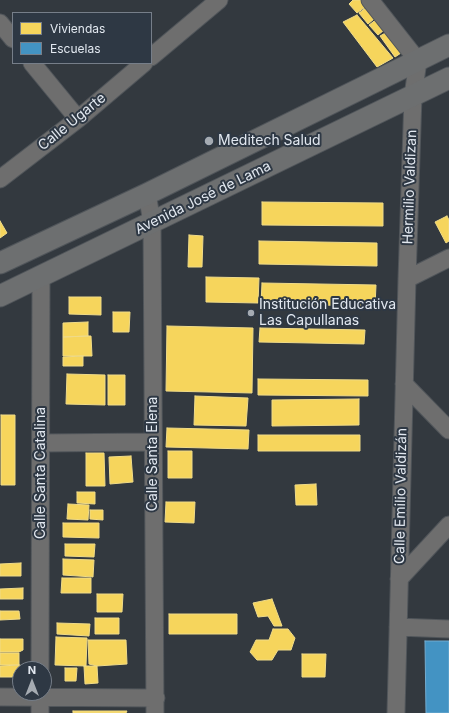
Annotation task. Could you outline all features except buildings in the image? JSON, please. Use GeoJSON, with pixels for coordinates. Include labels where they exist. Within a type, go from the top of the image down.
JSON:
{"type":"FeatureCollection","features":[{"type":"Feature","properties":{"kind":"main road","name":"Avenida José de Lama"},"geometry":{"type":"LineString","coordinates":[[0,263],[147,194],[418,62],[449,45]]}},
{"type":"Feature","properties":{"kind":"main road","name":"Avenida José de Lama"},"geometry":{"type":"LineString","coordinates":[[0,296],[449,78]]}},
{"type":"Feature","properties":{"kind":"street"},"geometry":{"type":"LineString","coordinates":[[152,56],[219,0]]}},
{"type":"Feature","properties":{"kind":"street"},"geometry":{"type":"LineString","coordinates":[[370,0],[418,62]]}},
{"type":"Feature","properties":{"kind":"street"},"geometry":{"type":"LineString","coordinates":[[0,24],[12,38]]}},
{"type":"Feature","properties":{"kind":"street","name":"Hermilio Valdizan"},"geometry":{"type":"LineString","coordinates":[[407,278],[413,96],[418,62]]}},
{"type":"Feature","properties":{"kind":"street"},"geometry":{"type":"LineString","coordinates":[[33,64],[78,119]]}},
{"type":"Feature","properties":{"kind":"street","name":"Calle Ugarte"},"geometry":{"type":"LineString","coordinates":[[0,179],[78,119],[143,64]]}},
{"type":"Feature","properties":{"kind":"street","name":"Calle Santa Elena"},"geometry":{"type":"LineString","coordinates":[[147,194],[152,222],[156,706]]}},
{"type":"Feature","properties":{"kind":"street"},"geometry":{"type":"LineString","coordinates":[[407,278],[449,258]]}},
{"type":"Feature","properties":{"kind":"street","name":"Calle Santa Catalina"},"geometry":{"type":"LineString","coordinates":[[40,661],[41,276]]}},
{"type":"Feature","properties":{"kind":"street","name":"Calle Emilio Valdizán"},"geometry":{"type":"LineString","coordinates":[[396,713],[407,278]]}},
{"type":"Feature","properties":{"kind":"street"},"geometry":{"type":"LineString","coordinates":[[404,384],[449,430]]}},
{"type":"Feature","properties":{"kind":"street"},"geometry":{"type":"LineString","coordinates":[[41,443],[153,442]]}},
{"type":"Feature","properties":{"kind":"street"},"geometry":{"type":"LineString","coordinates":[[399,579],[449,525]]}},
{"type":"Feature","properties":{"kind":"street"},"geometry":{"type":"LineString","coordinates":[[398,627],[449,629]]}},
{"type":"Feature","properties":{"kind":"street"},"geometry":{"type":"LineString","coordinates":[[0,697],[12,698]]}},
{"type":"Feature","properties":{"kind":"street"},"geometry":{"type":"LineString","coordinates":[[40,701],[156,706]]}},
{"type":"Feature","properties":{"kind":"place","name":"Meditech Salud"},"geometry":{"type":"Point","coordinates":[209,141]}},
{"type":"Feature","properties":{"kind":"place","name":"Institución Educativa Las Capullanas"},"geometry":{"type":"Point","coordinates":[251,313]}}]}
